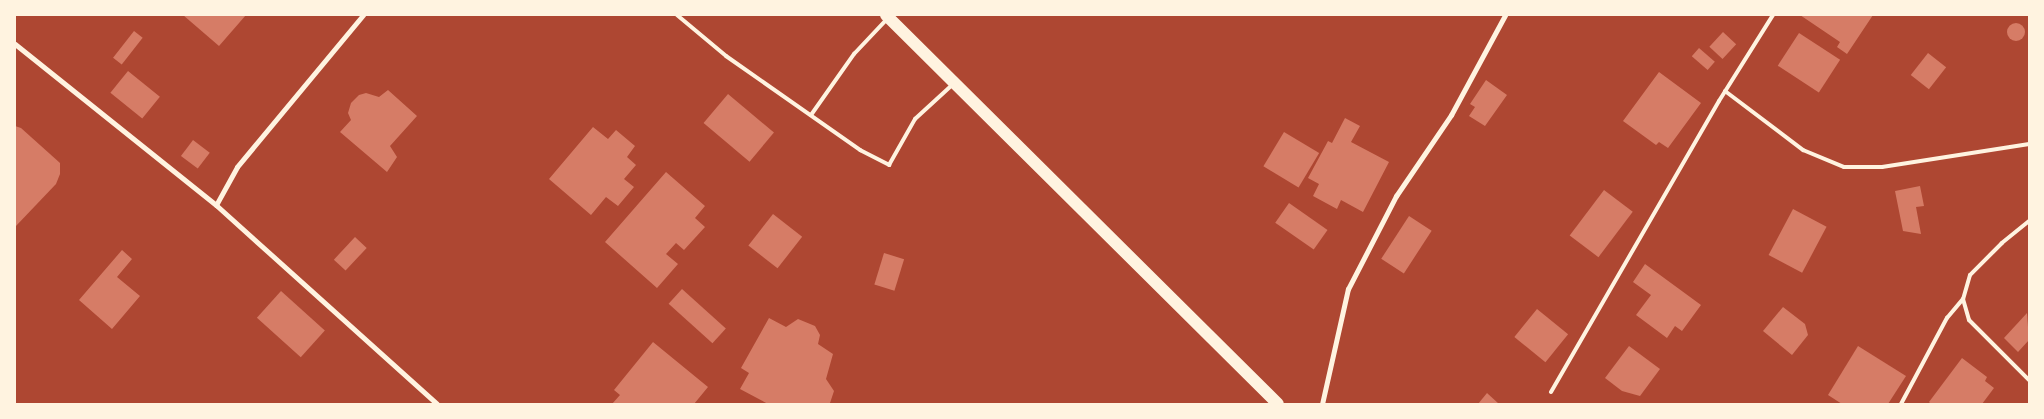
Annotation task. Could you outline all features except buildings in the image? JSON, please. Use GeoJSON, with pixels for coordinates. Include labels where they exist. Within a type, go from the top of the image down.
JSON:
{"type":"FeatureCollection","features":[{"type":"Feature","properties":{"kind":"main road"},"geometry":{"type":"LineString","coordinates":[[887,16],[1278,404]]}},
{"type":"Feature","properties":{"kind":"street"},"geometry":{"type":"LineString","coordinates":[[216,205],[238,167],[363,15]]}},
{"type":"Feature","properties":{"kind":"street"},"geometry":{"type":"LineString","coordinates":[[1322,404],[1348,289],[1396,196],[1451,114],[1505,15]]}},
{"type":"Feature","properties":{"kind":"street"},"geometry":{"type":"LineString","coordinates":[[15,44],[216,205],[436,404]]}},
{"type":"Feature","properties":{"kind":"lane"},"geometry":{"type":"LineString","coordinates":[[677,15],[726,56],[860,150],[890,165],[915,120],[954,83]]}},
{"type":"Feature","properties":{"kind":"lane"},"geometry":{"type":"LineString","coordinates":[[1551,392],[1725,92],[1773,15]]}},
{"type":"Feature","properties":{"kind":"lane"},"geometry":{"type":"LineString","coordinates":[[811,115],[854,54],[887,16]]}},
{"type":"Feature","properties":{"kind":"lane"},"geometry":{"type":"LineString","coordinates":[[1725,92],[1803,150],[1844,168],[1882,167],[2029,144]]}},
{"type":"Feature","properties":{"kind":"lane"},"geometry":{"type":"LineString","coordinates":[[1901,404],[1947,318],[1963,298],[1970,275],[2002,242],[2029,221]]}},
{"type":"Feature","properties":{"kind":"lane"},"geometry":{"type":"LineString","coordinates":[[1963,298],[1969,320],[2029,380]]}},
{"type":"Feature","properties":{"kind":"shaded area"},"geometry":{"type":"Polygon","coordinates":[[[15,15],[2029,15],[2029,404],[15,404],[15,15]]]}}]}
